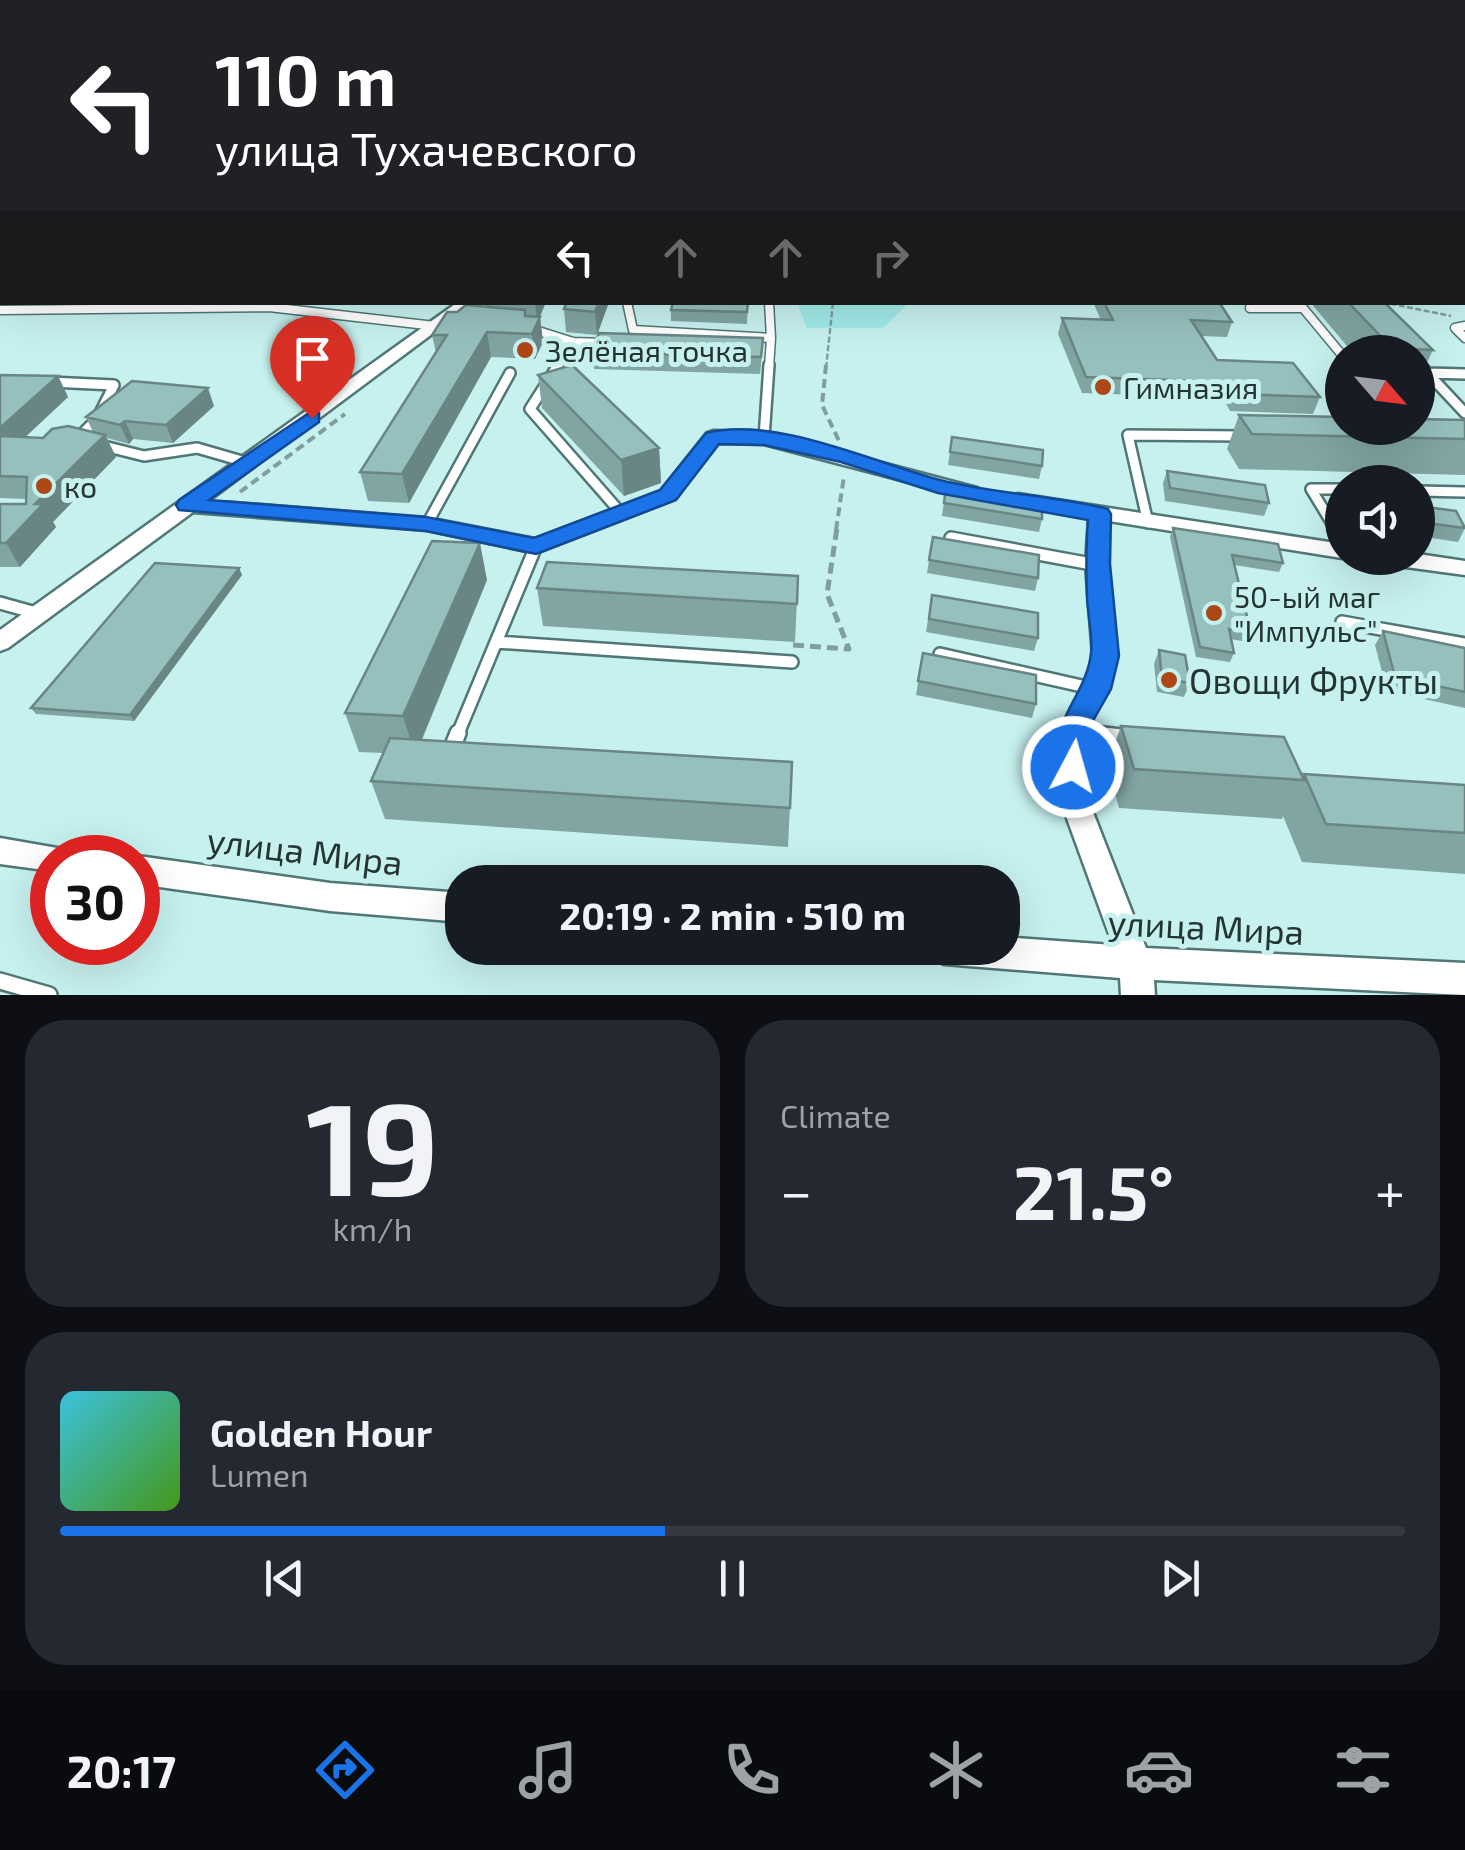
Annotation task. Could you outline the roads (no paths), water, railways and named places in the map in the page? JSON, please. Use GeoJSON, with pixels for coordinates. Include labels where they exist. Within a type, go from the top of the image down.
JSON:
{"type":"FeatureCollection","features":[{"type":"Feature","properties":{"kind":"street"},"geometry":{"type":"LineString","coordinates":[[0,642],[439,323],[467,312]]}},
{"type":"Feature","properties":{"kind":"street"},"geometry":{"type":"LineString","coordinates":[[187,505],[426,524],[536,546],[668,495],[713,438],[764,438],[847,457],[938,486],[1148,523],[1325,549]]}},
{"type":"Feature","properties":{"kind":"street"},"geometry":{"type":"LineString","coordinates":[[1100,514],[1098,564],[1105,656],[1096,689],[1071,732],[1076,802],[1137,979]]}},
{"type":"Feature","properties":{"kind":"street"},"geometry":{"type":"LineString","coordinates":[[1435,564],[1465,568]]}},
{"type":"Feature","properties":{"kind":"street"},"geometry":{"type":"LineString","coordinates":[[0,850],[30,855]]}},
{"type":"Feature","properties":{"kind":"street","name":"улица Мира"},"geometry":{"type":"LineString","coordinates":[[160,873],[330,897],[445,907]]}},
{"type":"Feature","properties":{"kind":"street","name":"улица Мира"},"geometry":{"type":"LineString","coordinates":[[1020,960],[1137,979],[1465,978]]}},
{"type":"Feature","properties":{"kind":"lane"},"geometry":{"type":"LineString","coordinates":[[628,305],[633,330],[771,342]]}},
{"type":"Feature","properties":{"kind":"lane"},"geometry":{"type":"LineString","coordinates":[[764,438],[771,342],[769,305]]}},
{"type":"Feature","properties":{"kind":"lane"},"geometry":{"type":"LineString","coordinates":[[1250,308],[1299,305],[1325,336]]}},
{"type":"Feature","properties":{"kind":"lane"},"geometry":{"type":"LineString","coordinates":[[1,310],[269,306],[439,323]]}},
{"type":"Feature","properties":{"kind":"lane"},"geometry":{"type":"LineString","coordinates":[[1465,323],[1455,328],[1465,338]]}},
{"type":"Feature","properties":{"kind":"lane"},"geometry":{"type":"LineString","coordinates":[[514,327],[573,342],[612,343]]}},
{"type":"Feature","properties":{"kind":"lane"},"geometry":{"type":"LineString","coordinates":[[573,342],[530,410],[621,513]]}},
{"type":"Feature","properties":{"kind":"lane"},"geometry":{"type":"LineString","coordinates":[[692,345],[771,342]]}},
{"type":"Feature","properties":{"kind":"lane"},"geometry":{"type":"LineString","coordinates":[[426,524],[510,373]]}},
{"type":"Feature","properties":{"kind":"lane"},"geometry":{"type":"LineString","coordinates":[[1435,374],[1465,374]]}},
{"type":"Feature","properties":{"kind":"lane"},"geometry":{"type":"LineString","coordinates":[[1435,381],[1465,413]]}},
{"type":"Feature","properties":{"kind":"lane"},"geometry":{"type":"LineString","coordinates":[[36,382],[114,385],[97,419],[77,439],[144,456],[197,448],[250,463]]}},
{"type":"Feature","properties":{"kind":"lane"},"geometry":{"type":"LineString","coordinates":[[1148,523],[1128,435],[1262,436]]}},
{"type":"Feature","properties":{"kind":"lane"},"geometry":{"type":"LineString","coordinates":[[1325,488],[1311,488],[1325,511]]}},
{"type":"Feature","properties":{"kind":"lane"},"geometry":{"type":"LineString","coordinates":[[1435,491],[1465,492]]}},
{"type":"Feature","properties":{"kind":"lane"},"geometry":{"type":"LineString","coordinates":[[951,538],[1098,564]]}},
{"type":"Feature","properties":{"kind":"lane"},"geometry":{"type":"LineString","coordinates":[[468,758],[449,757],[536,546]]}},
{"type":"Feature","properties":{"kind":"lane"},"geometry":{"type":"LineString","coordinates":[[0,603],[37,614]]}},
{"type":"Feature","properties":{"kind":"lane"},"geometry":{"type":"LineString","coordinates":[[1342,622],[1465,644]]}},
{"type":"Feature","properties":{"kind":"lane"},"geometry":{"type":"LineString","coordinates":[[496,642],[792,662]]}},
{"type":"Feature","properties":{"kind":"lane"},"geometry":{"type":"LineString","coordinates":[[940,654],[1096,689]]}},
{"type":"Feature","properties":{"kind":"lane"},"geometry":{"type":"LineString","coordinates":[[1071,732],[1148,739]]}},
{"type":"Feature","properties":{"kind":"lane"},"geometry":{"type":"LineString","coordinates":[[0,981],[49,995]]}},
{"type":"Feature","properties":{"kind":"place","name":"Зелёная точка"},"geometry":{"type":"Point","coordinates":[525,350]}},
{"type":"Feature","properties":{"kind":"place","name":"Гимназия"},"geometry":{"type":"Point","coordinates":[1103,387]}},
{"type":"Feature","properties":{"kind":"place","name":"ко"},"geometry":{"type":"Point","coordinates":[44,486]}},
{"type":"Feature","properties":{"kind":"place","name":"50-ый маг \"Импульс\""},"geometry":{"type":"Point","coordinates":[1214,613]}},
{"type":"Feature","properties":{"kind":"place","name":"Овощи Фрукты"},"geometry":{"type":"Point","coordinates":[1169,680]}}]}
